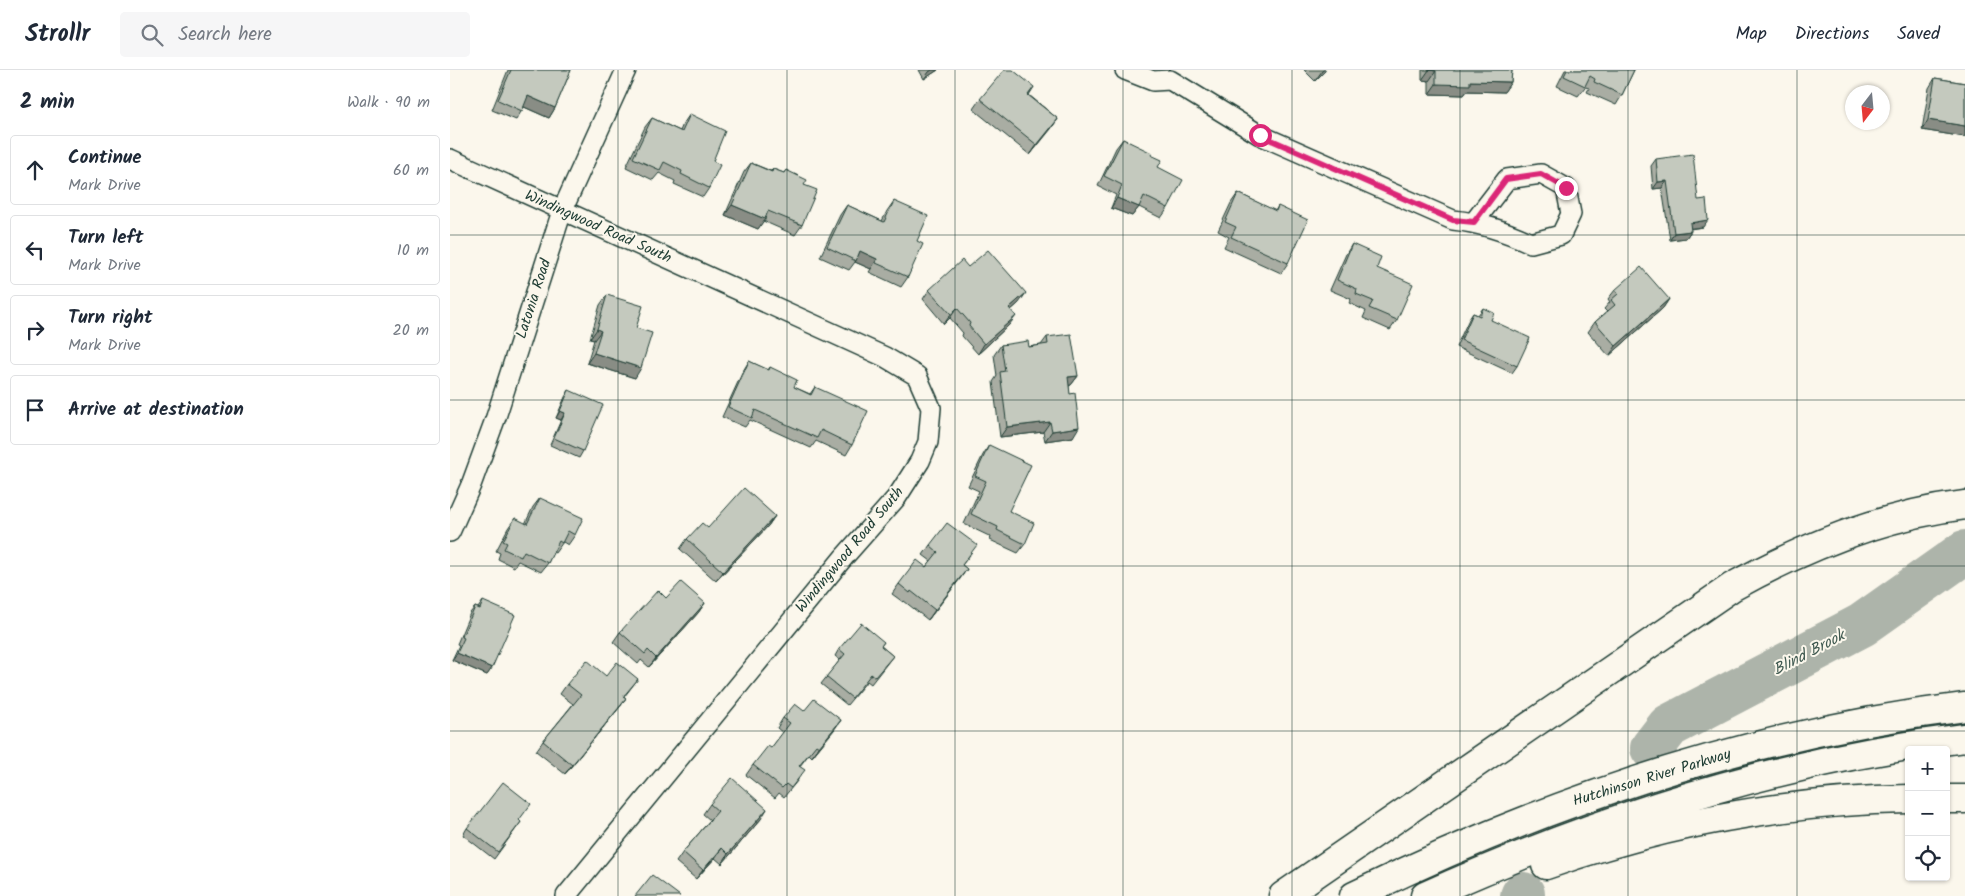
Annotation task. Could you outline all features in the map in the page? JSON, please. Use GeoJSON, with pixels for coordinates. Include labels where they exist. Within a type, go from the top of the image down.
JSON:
{"type":"FeatureCollection","features":[{"type":"Feature","properties":{"kind":"highway"},"geometry":{"type":"LineString","coordinates":[[1283,896],[1732,588],[1784,560],[1841,536],[1894,519],[1965,505]]}},
{"type":"Feature","properties":{"kind":"highway","name":"Hutchinson River Parkway"},"geometry":{"type":"LineString","coordinates":[[1354,896],[1459,846],[1623,785],[1754,747],[1866,722],[1965,707]]}},
{"type":"Feature","properties":{"kind":"highway","name":"Hutchinson River Parkway"},"geometry":{"type":"LineString","coordinates":[[1425,896],[1537,848],[1645,810],[1704,792],[1814,764],[1900,747],[1965,738]]}},
{"type":"Feature","properties":{"kind":"highway"},"geometry":{"type":"LineString","coordinates":[[1457,896],[1576,854],[1666,828],[1746,812],[1818,803],[1905,798]]}},
{"type":"Feature","properties":{"kind":"highway"},"geometry":{"type":"LineString","coordinates":[[1950,799],[1965,799]]}},
{"type":"Feature","properties":{"kind":"street","name":"Latonia Road"},"geometry":{"type":"LineString","coordinates":[[450,532],[471,485],[496,417],[562,211],[626,70]]}},
{"type":"Feature","properties":{"kind":"street"},"geometry":{"type":"LineString","coordinates":[[1125,70],[1153,81],[1170,80],[1184,74],[1188,70]]}},
{"type":"Feature","properties":{"kind":"street"},"geometry":{"type":"LineString","coordinates":[[1170,80],[1260,135],[1453,220],[1474,222],[1505,231],[1531,243],[1560,235],[1571,214],[1566,188],[1541,174],[1506,179],[1474,222]]}},
{"type":"Feature","properties":{"kind":"street","name":"Windingwood Road South"},"geometry":{"type":"LineString","coordinates":[[450,160],[885,357],[917,376],[931,408],[928,442],[920,461],[897,498],[844,557],[566,896]]}},
{"type":"Feature","properties":{"kind":"building"},"geometry":{"type":"Polygon","coordinates":[[[511,70],[571,70],[555,108],[528,96],[522,111],[498,100],[511,70]]]}},
{"type":"Feature","properties":{"kind":"building"},"geometry":{"type":"Polygon","coordinates":[[[1004,70],[1013,70],[1034,87],[1028,95],[1058,119],[1037,145],[980,99],[1004,70]]]}},
{"type":"Feature","properties":{"kind":"building"},"geometry":{"type":"Polygon","coordinates":[[[1429,70],[1512,70],[1511,82],[1470,81],[1470,85],[1436,84],[1436,71],[1429,70]]]}},
{"type":"Feature","properties":{"kind":"building"},"geometry":{"type":"Polygon","coordinates":[[[1567,70],[1634,70],[1622,95],[1594,82],[1595,79],[1590,76],[1585,86],[1564,76],[1567,70]]]}},
{"type":"Feature","properties":{"kind":"building"},"geometry":{"type":"Polygon","coordinates":[[[1935,78],[1965,83],[1965,126],[1928,120],[1935,78]]]}},
{"type":"Feature","properties":{"kind":"building"},"geometry":{"type":"Polygon","coordinates":[[[690,114],[725,131],[713,161],[720,165],[709,188],[681,174],[682,171],[664,162],[660,170],[633,158],[652,118],[682,132],[690,114]]]}},
{"type":"Feature","properties":{"kind":"building"},"geometry":{"type":"Polygon","coordinates":[[[1123,139],[1152,153],[1151,155],[1162,160],[1158,167],[1183,180],[1168,208],[1144,196],[1139,207],[1117,198],[1122,185],[1104,176],[1123,139]]]}},
{"type":"Feature","properties":{"kind":"building"},"geometry":{"type":"Polygon","coordinates":[[[1693,154],[1698,200],[1706,199],[1708,220],[1690,223],[1691,231],[1674,233],[1667,181],[1658,182],[1656,159],[1693,154]]]}},
{"type":"Feature","properties":{"kind":"building"},"geometry":{"type":"Polygon","coordinates":[[[751,163],[772,172],[773,169],[784,173],[786,170],[807,180],[804,185],[817,190],[802,225],[768,211],[765,219],[732,205],[751,163]]]}},
{"type":"Feature","properties":{"kind":"building"},"geometry":{"type":"Polygon","coordinates":[[[1238,193],[1276,211],[1278,206],[1308,220],[1288,263],[1231,237],[1236,227],[1225,222],[1238,193]]]}},
{"type":"Feature","properties":{"kind":"building"},"geometry":{"type":"Polygon","coordinates":[[[894,201],[928,216],[917,241],[923,244],[908,277],[876,263],[877,259],[860,251],[856,261],[827,247],[847,205],[884,222],[894,201]]]}},
{"type":"Feature","properties":{"kind":"building"},"geometry":{"type":"Polygon","coordinates":[[[1352,244],[1381,257],[1377,268],[1413,284],[1397,320],[1369,308],[1373,301],[1356,294],[1357,289],[1337,280],[1352,244]]]}},
{"type":"Feature","properties":{"kind":"building"},"geometry":{"type":"Polygon","coordinates":[[[988,250],[1026,293],[1009,308],[1016,316],[984,344],[957,308],[951,314],[929,290],[962,260],[968,267],[988,250]]]}},
{"type":"Feature","properties":{"kind":"building"},"geometry":{"type":"Polygon","coordinates":[[[1641,267],[1669,299],[1616,346],[1595,322],[1615,305],[1611,300],[1618,294],[1615,290],[1641,267]]]}},
{"type":"Feature","properties":{"kind":"building"},"geometry":{"type":"Polygon","coordinates":[[[607,295],[643,306],[636,328],[652,333],[641,368],[594,353],[601,331],[597,329],[607,295]]]}},
{"type":"Feature","properties":{"kind":"building"},"geometry":{"type":"Polygon","coordinates":[[[1483,308],[1494,313],[1491,320],[1530,338],[1517,366],[1461,340],[1473,313],[1480,316],[1483,308]]]}},
{"type":"Feature","properties":{"kind":"building"},"geometry":{"type":"Polygon","coordinates":[[[1071,334],[1078,376],[1068,377],[1070,394],[1075,393],[1079,427],[1052,431],[1050,422],[1007,427],[1000,372],[1005,371],[1001,345],[1028,341],[1029,347],[1048,344],[1047,337],[1071,334]]]}},
{"type":"Feature","properties":{"kind":"building"},"geometry":{"type":"Polygon","coordinates":[[[749,361],[769,370],[770,367],[797,380],[794,387],[811,395],[815,387],[868,411],[852,445],[821,430],[817,438],[755,410],[752,418],[728,407],[749,361]]]}},
{"type":"Feature","properties":{"kind":"building"},"geometry":{"type":"Polygon","coordinates":[[[569,390],[603,405],[583,451],[554,438],[565,413],[560,411],[569,390]]]}},
{"type":"Feature","properties":{"kind":"building"},"geometry":{"type":"Polygon","coordinates":[[[989,445],[1031,465],[1009,511],[1034,523],[1025,544],[997,530],[998,527],[971,514],[986,481],[975,476],[989,445]]]}},
{"type":"Feature","properties":{"kind":"building"},"geometry":{"type":"Polygon","coordinates":[[[744,488],[775,516],[723,572],[687,539],[702,523],[708,528],[744,488]]]}},
{"type":"Feature","properties":{"kind":"building"},"geometry":{"type":"Polygon","coordinates":[[[540,498],[583,518],[575,535],[568,531],[562,543],[559,541],[548,563],[524,551],[521,557],[504,549],[507,543],[503,541],[515,518],[527,524],[540,498]]]}},
{"type":"Feature","properties":{"kind":"building"},"geometry":{"type":"Polygon","coordinates":[[[947,523],[977,545],[962,565],[967,569],[935,610],[899,584],[917,560],[926,567],[938,552],[930,545],[947,523]]]}},
{"type":"Feature","properties":{"kind":"building"},"geometry":{"type":"Polygon","coordinates":[[[681,582],[705,603],[656,658],[648,650],[645,654],[620,632],[658,590],[666,598],[681,582]]]}},
{"type":"Feature","properties":{"kind":"building"},"geometry":{"type":"Polygon","coordinates":[[[483,601],[515,615],[492,668],[457,653],[475,607],[480,609],[483,601]]]}},
{"type":"Feature","properties":{"kind":"building"},"geometry":{"type":"Polygon","coordinates":[[[861,623],[884,642],[881,646],[893,656],[875,677],[871,674],[852,698],[826,677],[845,654],[839,649],[861,623]]]}},
{"type":"Feature","properties":{"kind":"building"},"geometry":{"type":"Polygon","coordinates":[[[587,660],[606,676],[617,662],[638,679],[623,697],[626,699],[572,765],[543,741],[581,695],[567,684],[587,660]]]}},
{"type":"Feature","properties":{"kind":"building"},"geometry":{"type":"Polygon","coordinates":[[[814,699],[841,720],[819,747],[816,745],[799,766],[805,770],[791,788],[786,784],[782,788],[753,765],[768,746],[771,748],[790,723],[783,718],[795,704],[804,711],[814,699]]]}},
{"type":"Feature","properties":{"kind":"building"},"geometry":{"type":"Polygon","coordinates":[[[732,778],[767,809],[728,854],[722,848],[703,870],[683,852],[718,811],[710,804],[732,778]]]}},
{"type":"Feature","properties":{"kind":"building"},"geometry":{"type":"Polygon","coordinates":[[[503,782],[531,804],[519,820],[521,822],[498,852],[467,828],[503,782]]]}},
{"type":"Feature","properties":{"kind":"building"},"geometry":{"type":"Polygon","coordinates":[[[652,875],[680,896],[635,896],[652,875]]]}},
{"type":"Feature","properties":{"kind":"waterway","name":"Blind Brook"},"geometry":{"type":"LineString","coordinates":[[1652,748],[1669,726],[1862,625],[1965,552]]}},
{"type":"Feature","properties":{"kind":"route"},"geometry":{"type":"LineString","coordinates":[[1260,135],[1453,220],[1474,222],[1506,179],[1541,174],[1566,188]]}}]}
